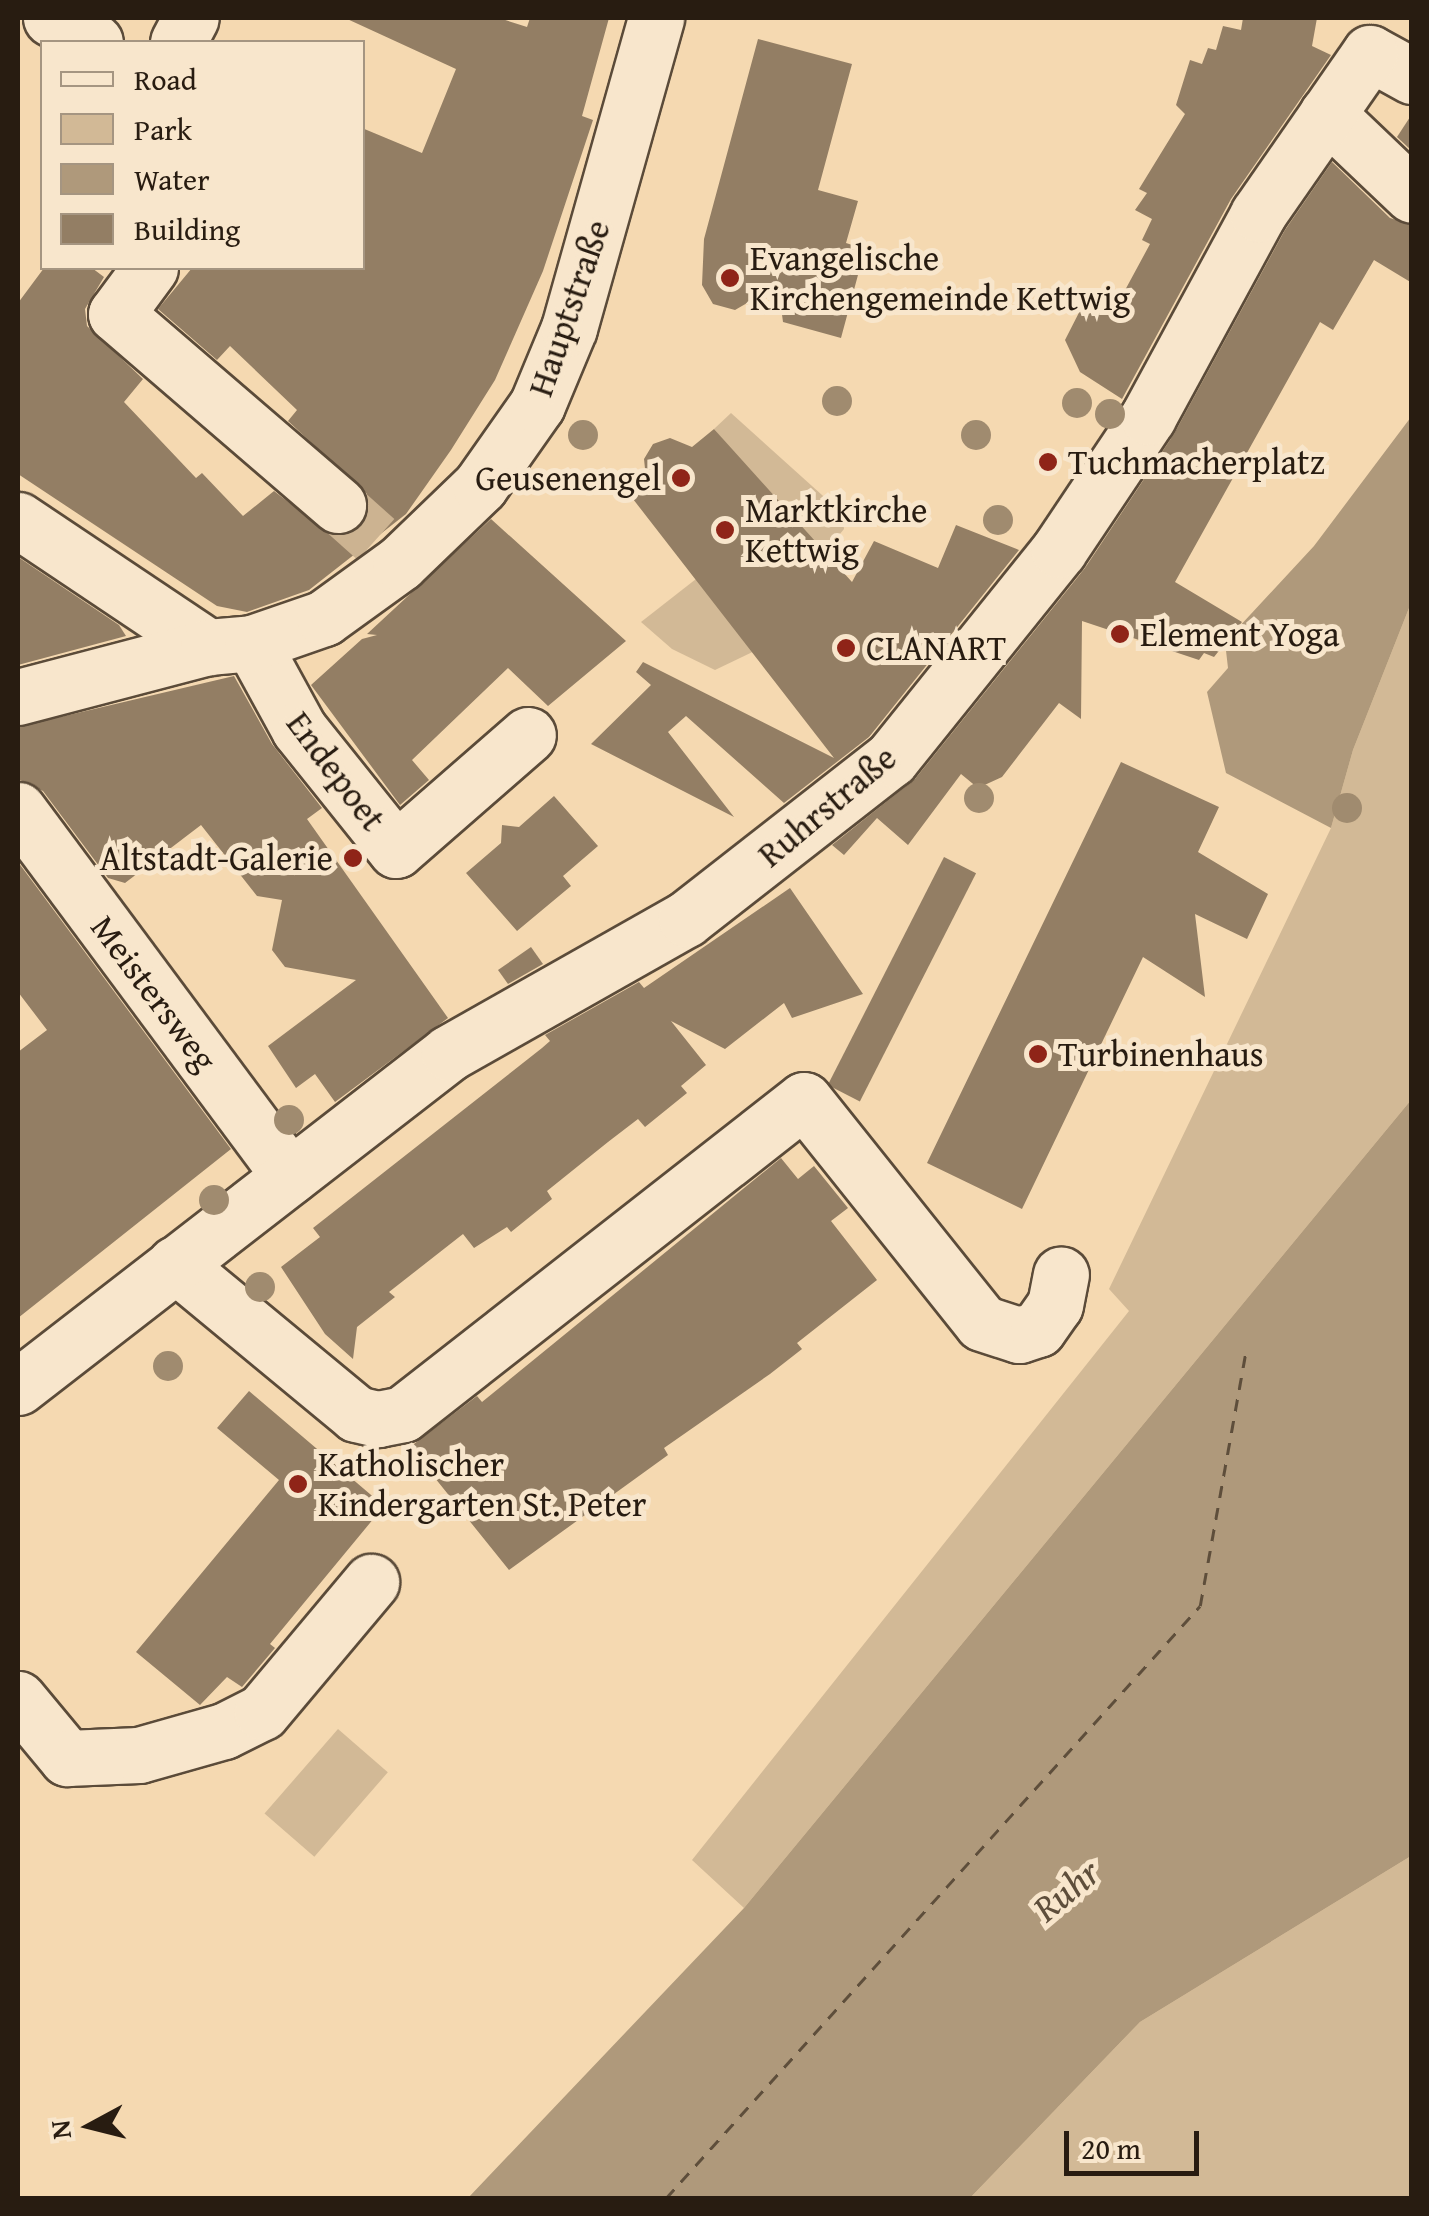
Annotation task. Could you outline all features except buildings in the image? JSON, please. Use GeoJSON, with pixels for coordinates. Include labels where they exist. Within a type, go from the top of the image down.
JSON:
{"type":"FeatureCollection","features":[{"type":"Feature","properties":{"kind":"street"},"geometry":{"type":"LineString","coordinates":[[52,18],[91,40]]}},
{"type":"Feature","properties":{"kind":"street"},"geometry":{"type":"LineString","coordinates":[[179,40],[191,18]]}},
{"type":"Feature","properties":{"kind":"street","name":"Hauptstraße"},"geometry":{"type":"LineString","coordinates":[[18,698],[324,618],[371,536],[480,486],[537,406],[582,290],[656,18]]}},
{"type":"Feature","properties":{"kind":"street","name":"Ruhrstraße"},"geometry":{"type":"LineString","coordinates":[[18,1387],[448,1053],[686,919],[890,759],[1060,550],[1148,417],[1258,214],[1327,114],[1380,49]]}},
{"type":"Feature","properties":{"kind":"street"},"geometry":{"type":"LineString","coordinates":[[1327,114],[1412,195]]}},
{"type":"Feature","properties":{"kind":"street"},"geometry":{"type":"LineString","coordinates":[[149,270],[116,314],[371,536]]}},
{"type":"Feature","properties":{"kind":"street"},"geometry":{"type":"LineString","coordinates":[[18,520],[230,644]]}},
{"type":"Feature","properties":{"kind":"street","name":"Endepoet"},"geometry":{"type":"LineString","coordinates":[[230,644],[396,850],[528,735]]}},
{"type":"Feature","properties":{"kind":"street","name":"Meistersweg"},"geometry":{"type":"LineString","coordinates":[[18,810],[290,1176]]}},
{"type":"Feature","properties":{"kind":"street"},"geometry":{"type":"LineString","coordinates":[[175,1264],[356,1414],[378,1420],[404,1414],[804,1100],[982,1323],[1019,1335],[1038,1329],[1055,1304],[1060,1274]]}},
{"type":"Feature","properties":{"kind":"street"},"geometry":{"type":"LineString","coordinates":[[18,1698],[67,1758],[139,1755],[224,1732],[262,1712],[371,1582]]}},
{"type":"Feature","properties":{"kind":"green space"},"geometry":{"type":"Polygon","coordinates":[[[731,413],[842,513],[844,529],[822,556],[714,429],[731,413]]]}},
{"type":"Feature","properties":{"kind":"green space"},"geometry":{"type":"Polygon","coordinates":[[[696,579],[771,643],[715,670],[672,649],[641,622],[696,579]]]}},
{"type":"Feature","properties":{"kind":"green space"},"geometry":{"type":"Polygon","coordinates":[[[1411,603],[1411,1100],[744,1908],[692,1860],[1129,1311],[1109,1289],[1331,828],[1353,750],[1411,603]]]}},
{"type":"Feature","properties":{"kind":"green space"},"geometry":{"type":"Polygon","coordinates":[[[338,1729],[388,1772],[314,1857],[265,1814],[338,1729]]]}},
{"type":"Feature","properties":{"kind":"green space"},"geometry":{"type":"Polygon","coordinates":[[[1411,1856],[1411,2198],[970,2198],[1140,2022],[1411,1856]]]}},
{"type":"Feature","properties":{"kind":"water"},"geometry":{"type":"Polygon","coordinates":[[[1411,417],[1411,603],[1353,750],[1331,828],[1226,773],[1207,692],[1228,668],[1225,642],[1314,546],[1411,417]]]}},
{"type":"Feature","properties":{"kind":"water","name":"Ruhr"},"geometry":{"type":"Polygon","coordinates":[[[1411,1100],[1411,1856],[1140,2022],[970,2198],[468,2198],[744,1908],[1411,1100]]]}},
{"type":"Feature","properties":{"kind":"ferry route"},"geometry":{"type":"LineString","coordinates":[[666,2198],[1200,1606],[1246,1351]]}},
{"type":"Feature","properties":{"kind":"tunnel"},"geometry":{"type":"LineString","coordinates":[[338,505],[376,539]]}},
{"type":"Feature","properties":{"kind":"place","name":"Evangelische Kirchengemeinde Kettwig"},"geometry":{"type":"Point","coordinates":[730,278]}},
{"type":"Feature","properties":{"kind":"place","name":"Tuchmacherplatz"},"geometry":{"type":"Point","coordinates":[1048,462]}},
{"type":"Feature","properties":{"kind":"place","name":"Geusenengel"},"geometry":{"type":"Point","coordinates":[681,478]}},
{"type":"Feature","properties":{"kind":"place","name":"Marktkirche Kettwig"},"geometry":{"type":"Point","coordinates":[725,530]}},
{"type":"Feature","properties":{"kind":"place","name":"Element Yoga"},"geometry":{"type":"Point","coordinates":[1120,634]}},
{"type":"Feature","properties":{"kind":"place","name":"CLANART"},"geometry":{"type":"Point","coordinates":[846,648]}},
{"type":"Feature","properties":{"kind":"place","name":"Altstadt-Galerie"},"geometry":{"type":"Point","coordinates":[353,858]}},
{"type":"Feature","properties":{"kind":"place","name":"Turbinenhaus"},"geometry":{"type":"Point","coordinates":[1038,1054]}},
{"type":"Feature","properties":{"kind":"place","name":"Katholischer Kindergarten St. Peter"},"geometry":{"type":"Point","coordinates":[298,1484]}}]}
